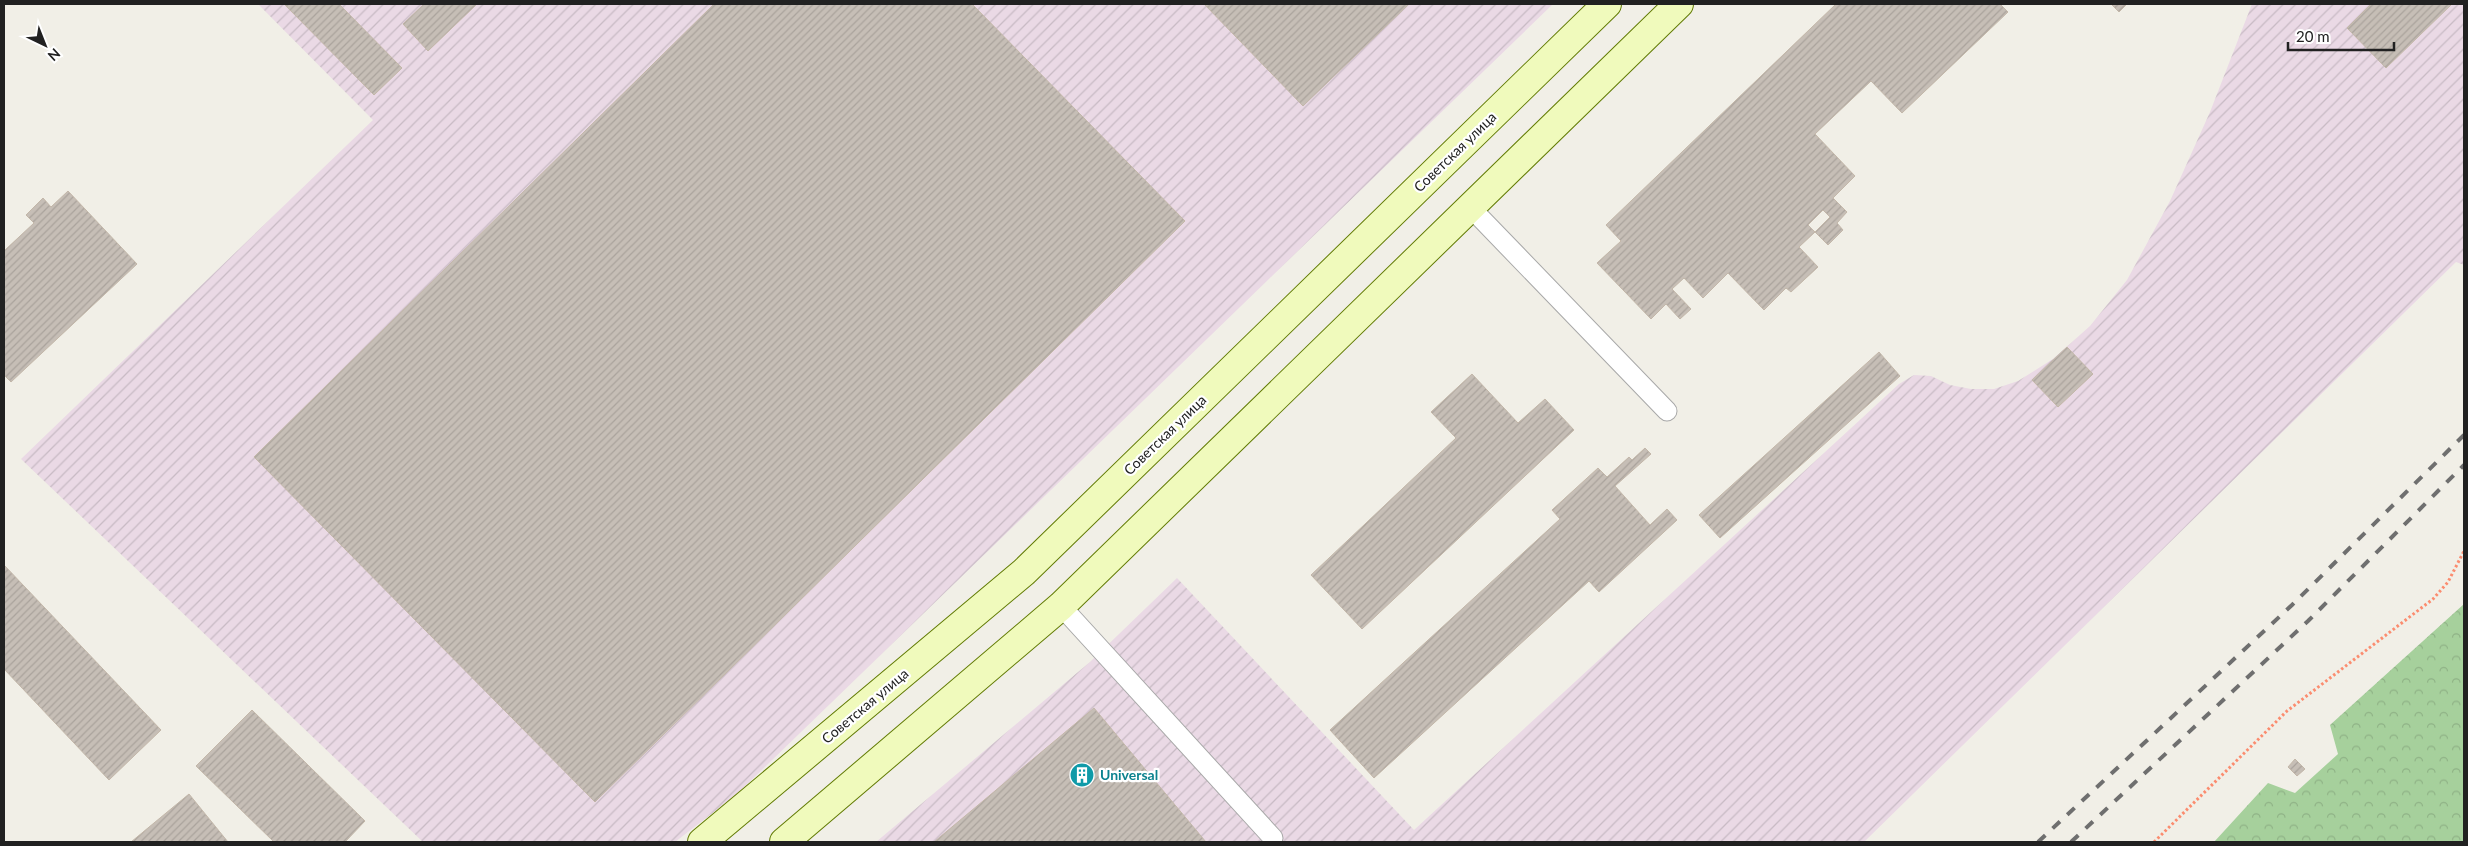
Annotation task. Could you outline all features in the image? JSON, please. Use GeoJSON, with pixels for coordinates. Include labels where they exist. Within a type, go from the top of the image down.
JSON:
{"type":"FeatureCollection","features":[{"type":"Feature","properties":{"kind":"main road","name":"Советская улица"},"geometry":{"type":"LineString","coordinates":[[702,842],[1024,572],[1607,4]]}},
{"type":"Feature","properties":{"kind":"main road"},"geometry":{"type":"LineString","coordinates":[[784,842],[1061,606],[1679,4]]}},
{"type":"Feature","properties":{"kind":"lane"},"geometry":{"type":"LineString","coordinates":[[1470,207],[1667,411]]}},
{"type":"Feature","properties":{"kind":"lane"},"geometry":{"type":"LineString","coordinates":[[1061,606],[1273,838]]}},
{"type":"Feature","properties":{"kind":"path"},"geometry":{"type":"LineString","coordinates":[[2154,842],[2287,711],[2433,599],[2448,582],[2464,551]]}},
{"type":"Feature","properties":{"kind":"shaded area"},"geometry":{"type":"Polygon","coordinates":[[[258,4],[1553,4],[737,794],[675,842],[423,842],[21,459],[373,120],[258,4]]]}},
{"type":"Feature","properties":{"kind":"shaded area"},"geometry":{"type":"Polygon","coordinates":[[[2252,4],[2464,4],[2464,265],[2456,262],[1864,842],[876,842],[1090,662],[1177,578],[1414,830],[1899,384],[1914,375],[1931,376],[1950,385],[1971,389],[1994,389],[2018,381],[2053,359],[2090,326],[2127,280],[2170,201],[2210,112],[2252,4]]]}},
{"type":"Feature","properties":{"kind":"green space"},"geometry":{"type":"Polygon","coordinates":[[[2464,604],[2464,842],[2214,842],[2268,783],[2295,793],[2338,754],[2330,725],[2464,604]]]}},
{"type":"Feature","properties":{"kind":"building"},"geometry":{"type":"Polygon","coordinates":[[[284,4],[339,4],[402,68],[374,95],[284,4]]]}},
{"type":"Feature","properties":{"kind":"building"},"geometry":{"type":"Polygon","coordinates":[[[424,4],[477,4],[428,51],[403,24],[424,4]]]}},
{"type":"Feature","properties":{"kind":"building"},"geometry":{"type":"Polygon","coordinates":[[[714,4],[972,4],[1185,221],[595,802],[254,457],[714,4]]]}},
{"type":"Feature","properties":{"kind":"building"},"geometry":{"type":"Polygon","coordinates":[[[1204,4],[1409,4],[1303,106],[1204,4]]]}},
{"type":"Feature","properties":{"kind":"building"},"geometry":{"type":"Polygon","coordinates":[[[1836,4],[2000,4],[2008,12],[1902,113],[1871,81],[1815,134],[1855,176],[1833,198],[1847,212],[1837,223],[1843,230],[1828,245],[1815,232],[1799,247],[1818,267],[1791,292],[1786,288],[1764,310],[1728,273],[1703,298],[1684,278],[1672,289],[1691,309],[1680,319],[1666,304],[1651,319],[1597,263],[1621,241],[1606,225],[1836,4]],[[1823,210],[1808,225],[1815,232],[1830,217],[1823,210]]]}},
{"type":"Feature","properties":{"kind":"building"},"geometry":{"type":"Polygon","coordinates":[[[2111,4],[2127,4],[2119,12],[2111,4]]]}},
{"type":"Feature","properties":{"kind":"building"},"geometry":{"type":"Polygon","coordinates":[[[2371,4],[2452,4],[2386,68],[2347,28],[2371,4]]]}},
{"type":"Feature","properties":{"kind":"building"},"geometry":{"type":"Polygon","coordinates":[[[68,191],[137,264],[11,382],[4,375],[4,251],[34,223],[26,215],[43,198],[51,207],[68,191]]]}},
{"type":"Feature","properties":{"kind":"building"},"geometry":{"type":"Polygon","coordinates":[[[2067,347],[2093,374],[2058,407],[2032,380],[2067,347]]]}},
{"type":"Feature","properties":{"kind":"building"},"geometry":{"type":"Polygon","coordinates":[[[1879,352],[1900,376],[1720,538],[1699,515],[1879,352]]]}},
{"type":"Feature","properties":{"kind":"building"},"geometry":{"type":"Polygon","coordinates":[[[1472,374],[1518,423],[1545,399],[1574,430],[1362,629],[1311,575],[1456,438],[1431,412],[1472,374]]]}},
{"type":"Feature","properties":{"kind":"building"},"geometry":{"type":"Polygon","coordinates":[[[1645,448],[1651,454],[1615,486],[1650,525],[1667,509],[1677,520],[1599,592],[1589,581],[1374,778],[1330,730],[1560,519],[1552,510],[1598,468],[1607,477],[1629,457],[1632,460],[1645,448]]]}},
{"type":"Feature","properties":{"kind":"building"},"geometry":{"type":"Polygon","coordinates":[[[4,565],[161,730],[109,780],[4,669],[4,565]]]}},
{"type":"Feature","properties":{"kind":"building","name":"Universal"},"geometry":{"type":"Polygon","coordinates":[[[1094,708],[1206,842],[934,842],[1094,708]]]}},
{"type":"Feature","properties":{"kind":"building"},"geometry":{"type":"Polygon","coordinates":[[[252,710],[365,821],[345,842],[274,842],[196,766],[252,710]]]}},
{"type":"Feature","properties":{"kind":"building"},"geometry":{"type":"Polygon","coordinates":[[[2295,759],[2305,769],[2297,776],[2288,767],[2295,759]]]}},
{"type":"Feature","properties":{"kind":"building"},"geometry":{"type":"Polygon","coordinates":[[[189,794],[228,842],[131,842],[189,794]]]}},
{"type":"Feature","properties":{"kind":"railway"},"geometry":{"type":"LineString","coordinates":[[2038,842],[2292,605],[2464,435]]}},
{"type":"Feature","properties":{"kind":"railway"},"geometry":{"type":"LineString","coordinates":[[2071,842],[2308,621],[2464,465]]}},
{"type":"Feature","properties":{"kind":"place","name":"Universal"},"geometry":{"type":"Point","coordinates":[1082,775]}}]}
